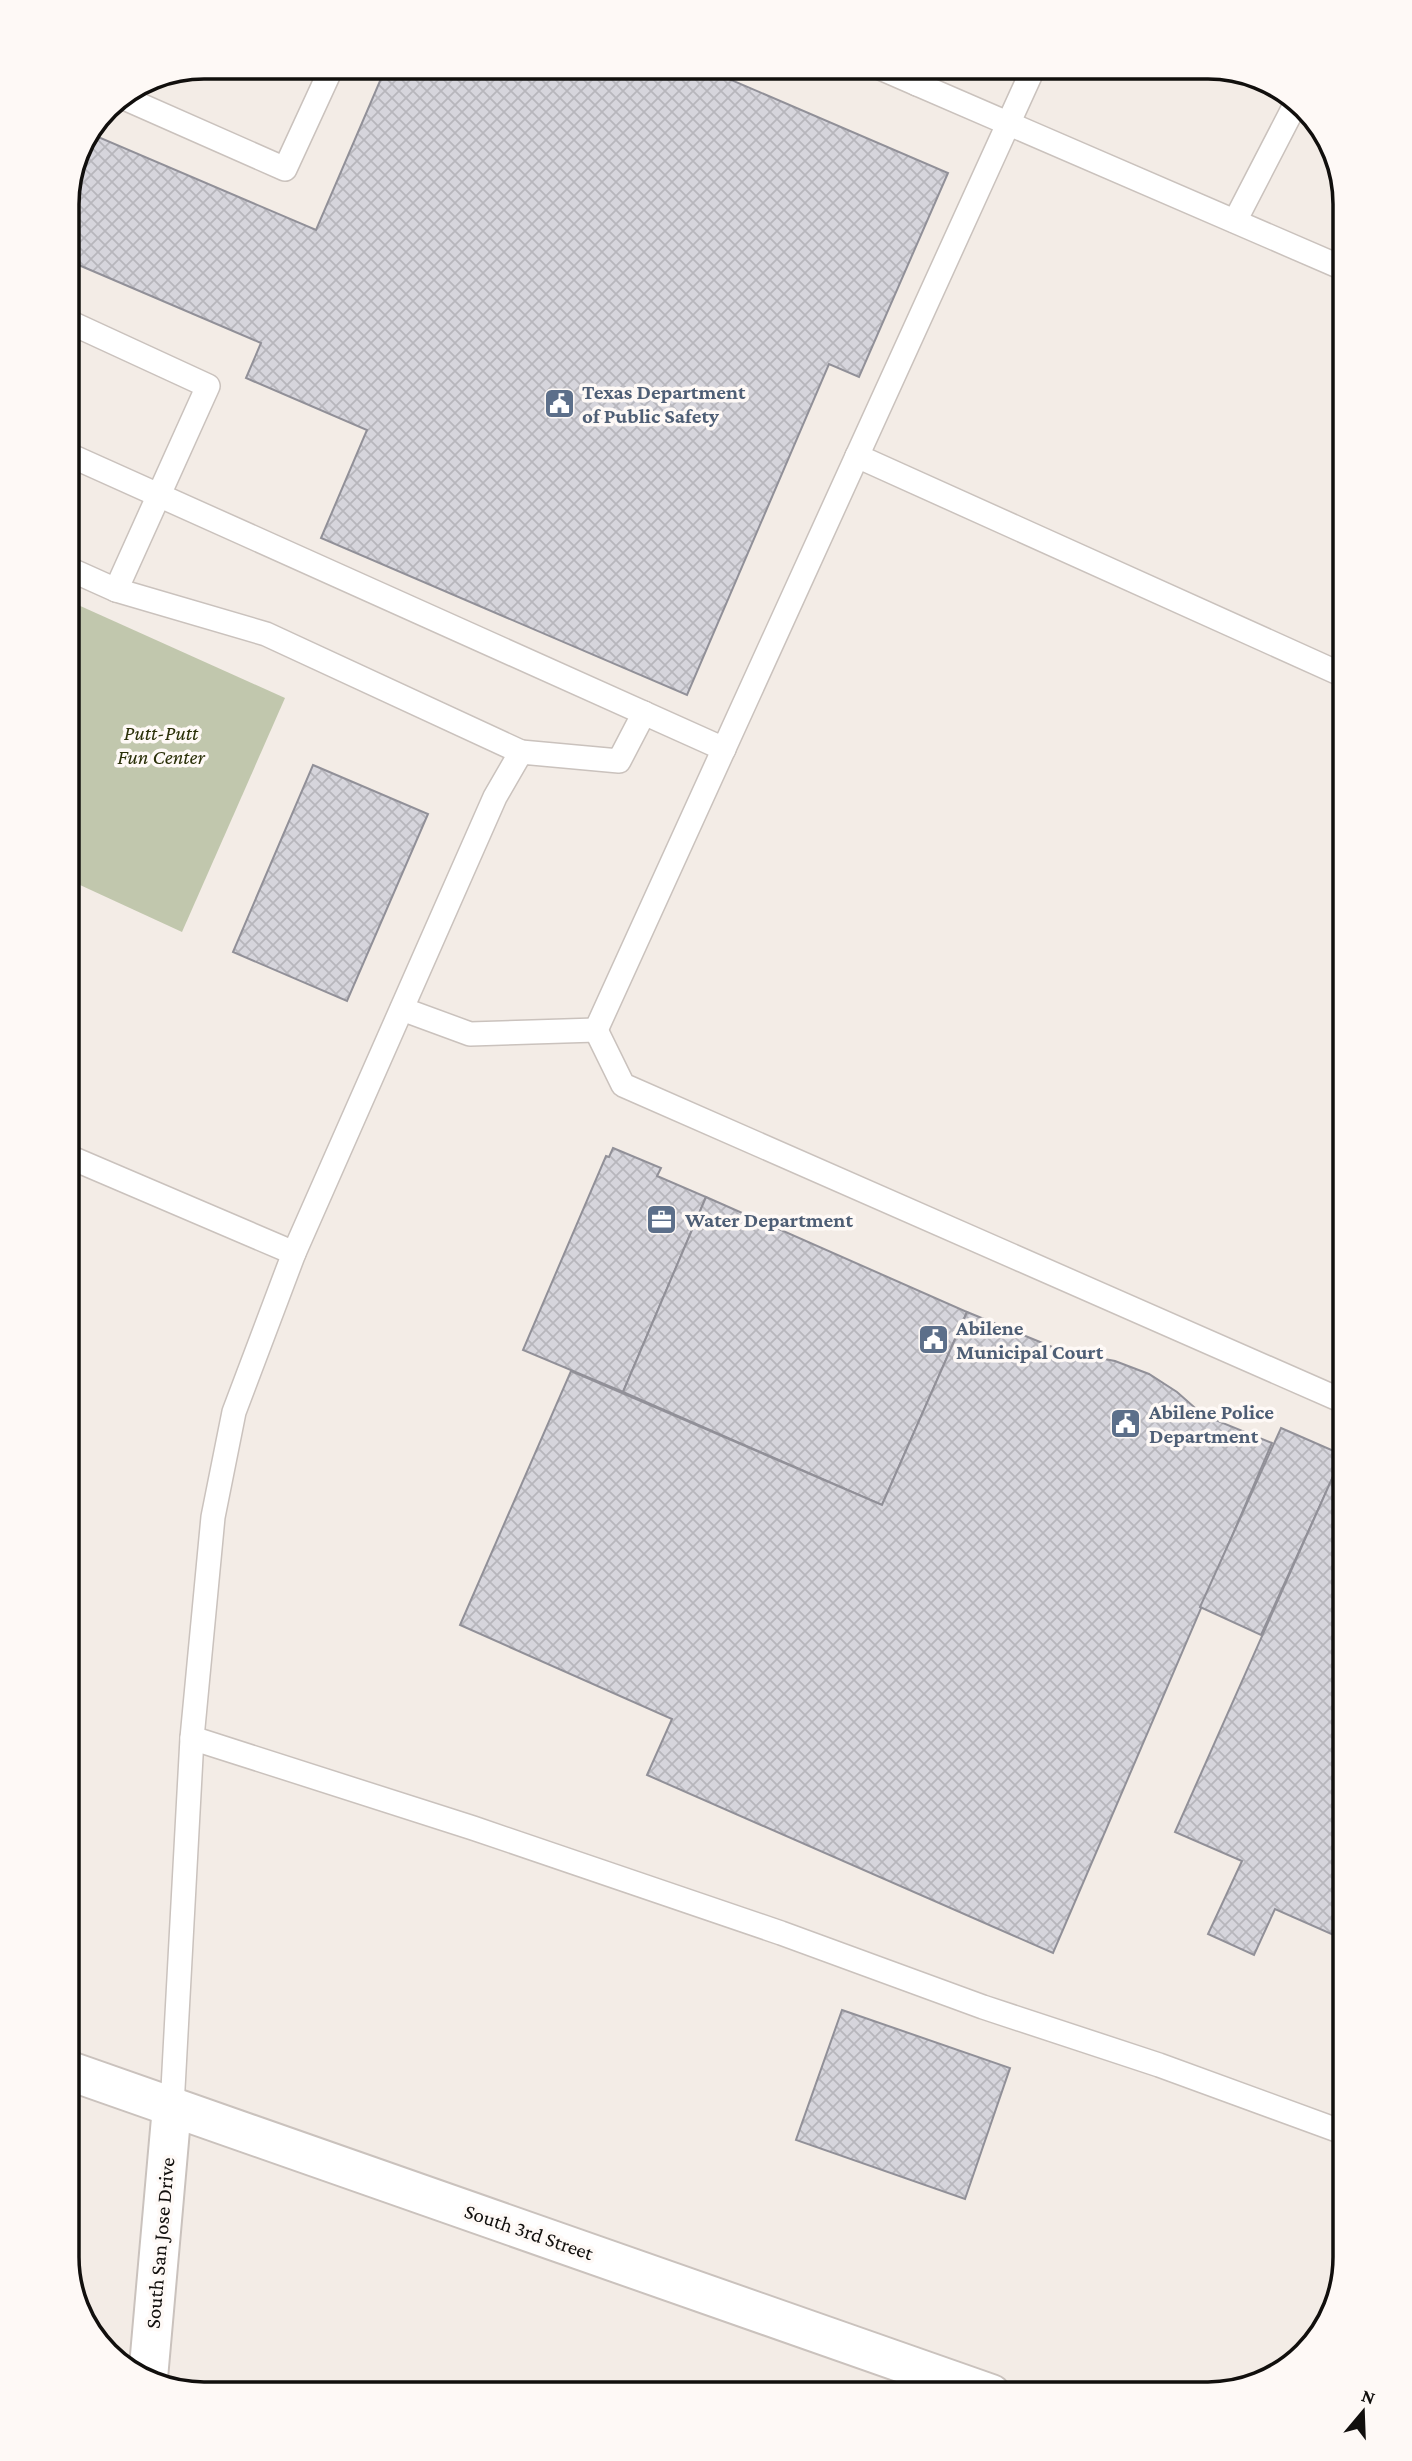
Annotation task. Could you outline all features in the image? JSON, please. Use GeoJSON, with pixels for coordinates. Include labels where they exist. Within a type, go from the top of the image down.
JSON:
{"type":"FeatureCollection","features":[{"type":"Feature","properties":{"kind":"street","name":"South 3rd Street"},"geometry":{"type":"LineString","coordinates":[[79,2075],[953,2382]]}},
{"type":"Feature","properties":{"kind":"street","name":"South San Jose Drive"},"geometry":{"type":"LineString","coordinates":[[149,2369],[172,2107]]}},
{"type":"Feature","properties":{"kind":"lane"},"geometry":{"type":"LineString","coordinates":[[133,102],[285,169],[325,79]]}},
{"type":"Feature","properties":{"kind":"lane"},"geometry":{"type":"LineString","coordinates":[[927,79],[1009,124],[1333,263]]}},
{"type":"Feature","properties":{"kind":"lane"},"geometry":{"type":"LineString","coordinates":[[1029,79],[596,1030],[622,1085],[1333,1396]]}},
{"type":"Feature","properties":{"kind":"lane"},"geometry":{"type":"LineString","coordinates":[[1235,221],[1292,111]]}},
{"type":"Feature","properties":{"kind":"lane"},"geometry":{"type":"LineString","coordinates":[[79,327],[208,386],[116,590]]}},
{"type":"Feature","properties":{"kind":"lane"},"geometry":{"type":"LineString","coordinates":[[858,456],[1333,670]]}},
{"type":"Feature","properties":{"kind":"lane"},"geometry":{"type":"LineString","coordinates":[[79,459],[724,749]]}},
{"type":"Feature","properties":{"kind":"lane"},"geometry":{"type":"LineString","coordinates":[[79,573],[116,590],[265,634],[521,752],[619,761],[644,713]]}},
{"type":"Feature","properties":{"kind":"lane"},"geometry":{"type":"LineString","coordinates":[[172,2107],[192,1738],[213,1517],[234,1412],[294,1253],[495,797],[521,752]]}},
{"type":"Feature","properties":{"kind":"lane"},"geometry":{"type":"LineString","coordinates":[[402,1009],[470,1034],[596,1030]]}},
{"type":"Feature","properties":{"kind":"lane"},"geometry":{"type":"LineString","coordinates":[[79,1161],[294,1253]]}},
{"type":"Feature","properties":{"kind":"lane"},"geometry":{"type":"LineString","coordinates":[[192,1738],[473,1828],[730,1915],[983,2007],[1159,2065],[1333,2128]]}},
{"type":"Feature","properties":{"kind":"green space","name":"Putt-Putt Fun Center"},"geometry":{"type":"Polygon","coordinates":[[[79,605],[285,698],[182,932],[79,885],[79,605]]]}},
{"type":"Feature","properties":{"kind":"building","name":"Texas Department of Public Safety"},"geometry":{"type":"Polygon","coordinates":[[[381,79],[729,79],[948,173],[859,377],[829,364],[687,695],[321,538],[367,430],[246,378],[261,343],[79,265],[81,180],[88,156],[99,137],[316,230],[381,79]]]}},
{"type":"Feature","properties":{"kind":"building"},"geometry":{"type":"Polygon","coordinates":[[[313,765],[428,814],[347,1001],[233,952],[313,765]]]}},
{"type":"Feature","properties":{"kind":"building"},"geometry":{"type":"Polygon","coordinates":[[[613,1148],[661,1168],[657,1176],[706,1197],[623,1392],[523,1350],[606,1156],[609,1157],[613,1148]]]}},
{"type":"Feature","properties":{"kind":"building"},"geometry":{"type":"Polygon","coordinates":[[[706,1197],[967,1312],[882,1505],[623,1392],[706,1197]]]}},
{"type":"Feature","properties":{"kind":"building"},"geometry":{"type":"Polygon","coordinates":[[[967,1312],[1062,1351],[1115,1361],[1149,1374],[1177,1392],[1203,1415],[1272,1443],[1053,1953],[647,1775],[672,1719],[460,1625],[571,1371],[882,1505],[967,1312]]]}},
{"type":"Feature","properties":{"kind":"building"},"geometry":{"type":"Polygon","coordinates":[[[1281,1428],[1333,1451],[1333,1477],[1261,1635],[1200,1607],[1281,1428]]]}},
{"type":"Feature","properties":{"kind":"building"},"geometry":{"type":"Polygon","coordinates":[[[1333,1476],[1333,1935],[1275,1909],[1254,1955],[1208,1934],[1242,1861],[1175,1832],[1333,1476]]]}},
{"type":"Feature","properties":{"kind":"building"},"geometry":{"type":"Polygon","coordinates":[[[842,2010],[1010,2068],[965,2199],[796,2140],[842,2010]]]}},
{"type":"Feature","properties":{"kind":"place","name":"Texas Department of Public Safety"},"geometry":{"type":"Point","coordinates":[559,404]}},
{"type":"Feature","properties":{"kind":"place","name":"Water Department"},"geometry":{"type":"Point","coordinates":[662,1220]}},
{"type":"Feature","properties":{"kind":"place","name":"Abilene Municipal Court"},"geometry":{"type":"Point","coordinates":[933,1340]}},
{"type":"Feature","properties":{"kind":"place","name":"Abilene Police Department"},"geometry":{"type":"Point","coordinates":[1126,1424]}}]}
